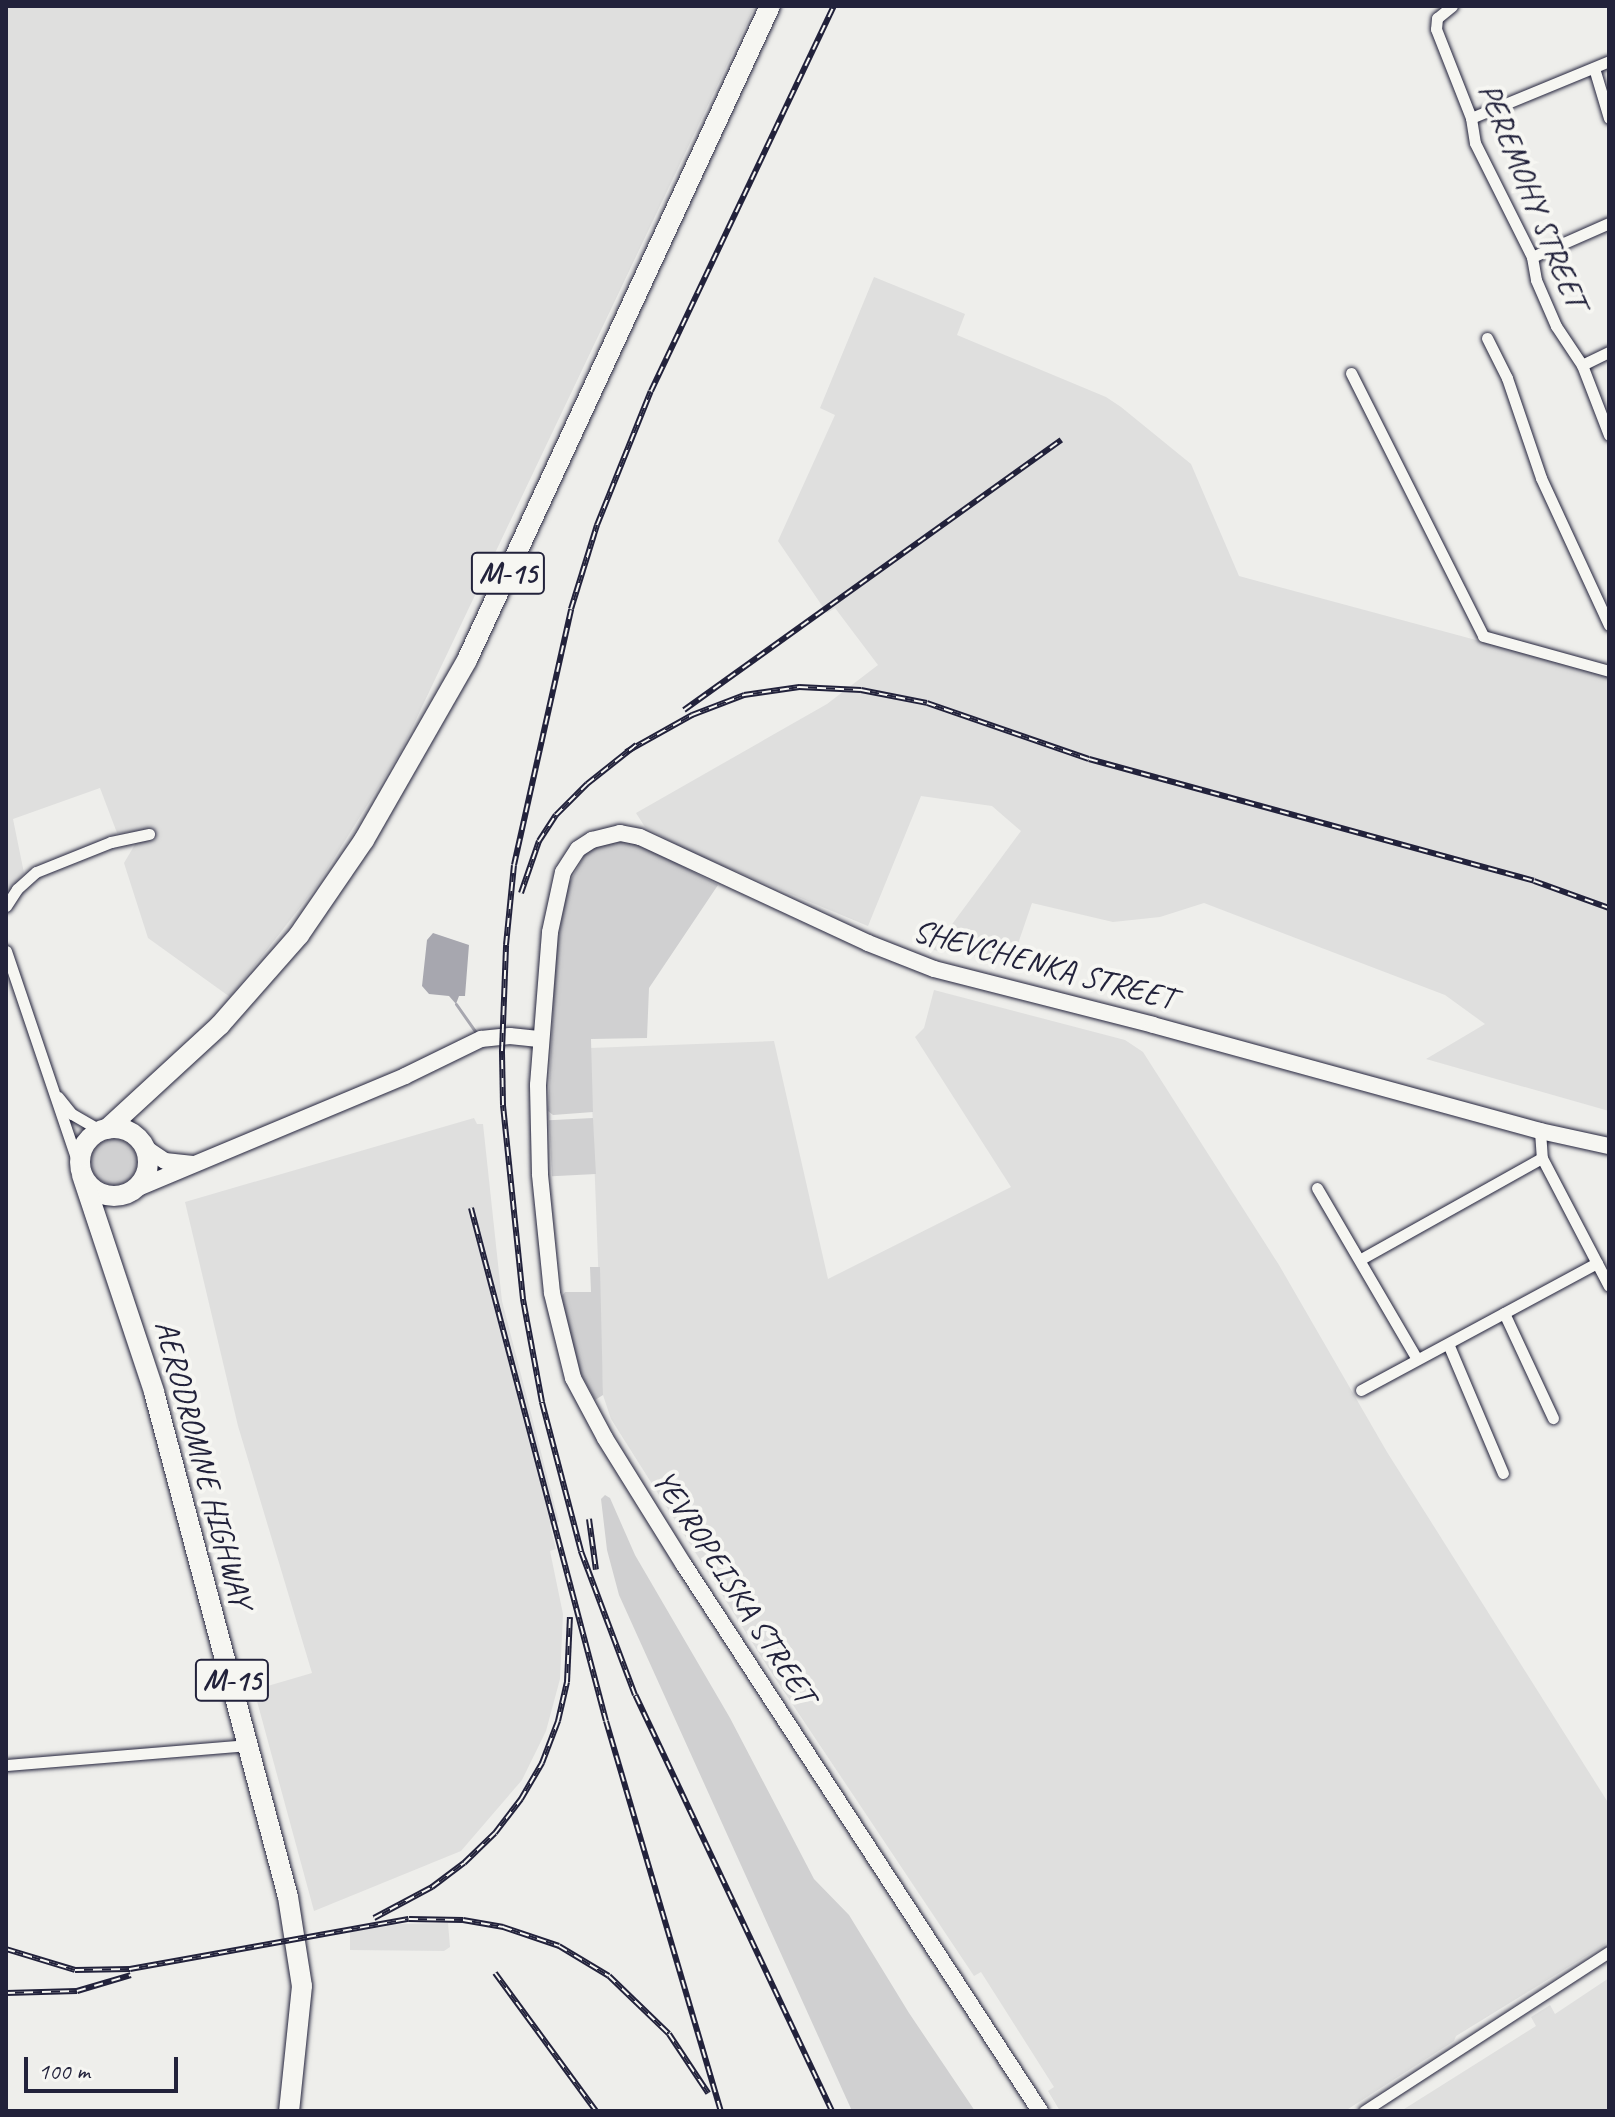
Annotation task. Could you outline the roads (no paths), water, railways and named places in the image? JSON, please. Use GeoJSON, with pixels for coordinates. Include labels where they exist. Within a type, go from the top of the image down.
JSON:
{"type":"FeatureCollection","features":[{"type":"Feature","properties":{"kind":"highway","name":"М-15"},"geometry":{"type":"LineString","coordinates":[[81,1172],[82,1149],[158,1085],[220,1025],[299,935],[364,840],[467,660],[770,6]]}},
{"type":"Feature","properties":{"kind":"highway","name":"М-15"},"geometry":{"type":"LineString","coordinates":[[130,1192],[142,1180],[147,1167],[141,1117],[158,1085]]}},
{"type":"Feature","properties":{"kind":"highway"},"geometry":{"type":"LineString","coordinates":[[104,1130],[127,1131],[143,1145]]}},
{"type":"Feature","properties":{"kind":"highway"},"geometry":{"type":"LineString","coordinates":[[81,1172],[101,1194],[130,1192]]}},
{"type":"Feature","properties":{"kind":"highway","name":"AERODROMNE HIGHWAY"},"geometry":{"type":"LineString","coordinates":[[81,1172],[112,1256],[154,1392],[285,1881],[302,1986],[289,2111]]}},
{"type":"Feature","properties":{"kind":"highway","name":"AERODROMNE HIGHWAY"},"geometry":{"type":"LineString","coordinates":[[112,1256],[110,1223],[130,1192]]}},
{"type":"Feature","properties":{"kind":"main road","name":"SHEVCHENKA STREET"},"geometry":{"type":"LineString","coordinates":[[541,1039],[550,932],[563,872],[578,849],[592,840],[620,833],[640,837],[690,858],[868,943],[934,969],[1153,1025],[1540,1131],[1609,1146]]}},
{"type":"Feature","properties":{"kind":"main road"},"geometry":{"type":"LineString","coordinates":[[130,1192],[405,1076],[481,1039],[510,1036],[541,1039]]}},
{"type":"Feature","properties":{"kind":"main road","name":"YEVROPEISKA STREET"},"geometry":{"type":"LineString","coordinates":[[541,1039],[540,1174],[552,1293],[565,1352],[579,1390],[684,1565],[1040,2111]]}},
{"type":"Feature","properties":{"kind":"main road"},"geometry":{"type":"LineString","coordinates":[[143,1145],[177,1164],[202,1162]]}},
{"type":"Feature","properties":{"kind":"street","name":"PEREMOHY STREET"},"geometry":{"type":"LineString","coordinates":[[1452,6],[1437,18],[1436,29],[1471,118],[1475,143],[1532,257],[1536,280],[1556,326],[1582,365],[1609,435]]}},
{"type":"Feature","properties":{"kind":"street"},"geometry":{"type":"LineString","coordinates":[[1471,118],[1609,61]]}},
{"type":"Feature","properties":{"kind":"street"},"geometry":{"type":"LineString","coordinates":[[1594,68],[1609,118]]}},
{"type":"Feature","properties":{"kind":"street"},"geometry":{"type":"LineString","coordinates":[[1532,257],[1609,223]]}},
{"type":"Feature","properties":{"kind":"street"},"geometry":{"type":"LineString","coordinates":[[1487,338],[1507,378],[1541,478],[1609,625]]}},
{"type":"Feature","properties":{"kind":"street"},"geometry":{"type":"LineString","coordinates":[[1582,365],[1609,352]]}},
{"type":"Feature","properties":{"kind":"street"},"geometry":{"type":"LineString","coordinates":[[1351,373],[1483,636],[1609,671]]}},
{"type":"Feature","properties":{"kind":"street"},"geometry":{"type":"LineString","coordinates":[[6,906],[17,889],[36,872],[111,842],[149,834]]}},
{"type":"Feature","properties":{"kind":"street","name":"AERODROMNE HIGHWAY"},"geometry":{"type":"LineString","coordinates":[[6,951],[81,1172]]}},
{"type":"Feature","properties":{"kind":"street","name":"AERODROMNE HIGHWAY"},"geometry":{"type":"LineString","coordinates":[[52,1089],[72,1114],[104,1130]]}},
{"type":"Feature","properties":{"kind":"street"},"geometry":{"type":"LineString","coordinates":[[1540,1131],[1542,1158],[1609,1286]]}},
{"type":"Feature","properties":{"kind":"street"},"geometry":{"type":"LineString","coordinates":[[1361,1259],[1542,1158]]}},
{"type":"Feature","properties":{"kind":"street"},"geometry":{"type":"LineString","coordinates":[[1317,1188],[1417,1359]]}},
{"type":"Feature","properties":{"kind":"street"},"geometry":{"type":"LineString","coordinates":[[1361,1390],[1417,1359],[1449,1346],[1597,1263]]}},
{"type":"Feature","properties":{"kind":"street"},"geometry":{"type":"LineString","coordinates":[[1504,1313],[1553,1418]]}},
{"type":"Feature","properties":{"kind":"street"},"geometry":{"type":"LineString","coordinates":[[1449,1346],[1503,1473]]}},
{"type":"Feature","properties":{"kind":"street"},"geometry":{"type":"LineString","coordinates":[[6,1765],[249,1745]]}},
{"type":"Feature","properties":{"kind":"street"},"geometry":{"type":"LineString","coordinates":[[1364,2111],[1609,1952]]}},
{"type":"Feature","properties":{"kind":"waterway"},"geometry":{"type":"LineString","coordinates":[[456,1004],[476,1033]]}},
{"type":"Feature","properties":{"kind":"railway"},"geometry":{"type":"LineString","coordinates":[[832,2111],[635,1695],[581,1551],[542,1402],[523,1299],[503,1105],[502,1051],[506,945],[514,865],[571,609],[597,525],[651,391],[834,6]]}},
{"type":"Feature","properties":{"kind":"railway"},"geometry":{"type":"LineString","coordinates":[[684,710],[1061,440]]}},
{"type":"Feature","properties":{"kind":"railway"},"geometry":{"type":"LineString","coordinates":[[626,752],[692,715],[744,695],[799,687],[861,690],[927,703],[1089,759],[1534,881],[1609,908]]}},
{"type":"Feature","properties":{"kind":"railway"},"geometry":{"type":"LineString","coordinates":[[521,893],[539,841],[556,815],[587,784],[636,745]]}},
{"type":"Feature","properties":{"kind":"railway"},"geometry":{"type":"LineString","coordinates":[[471,1208],[606,1721],[721,2111]]}},
{"type":"Feature","properties":{"kind":"railway"},"geometry":{"type":"LineString","coordinates":[[589,1519],[596,1570]]}},
{"type":"Feature","properties":{"kind":"railway"},"geometry":{"type":"LineString","coordinates":[[374,1918],[432,1887],[464,1863],[495,1833],[521,1799],[542,1763],[558,1721],[567,1682],[570,1617]]}},
{"type":"Feature","properties":{"kind":"railway"},"geometry":{"type":"LineString","coordinates":[[6,1949],[75,1970],[130,1969],[409,1919],[463,1920],[503,1927],[559,1946],[609,1976],[669,2034],[708,2093]]}},
{"type":"Feature","properties":{"kind":"railway"},"geometry":{"type":"LineString","coordinates":[[495,1973],[596,2111]]}},
{"type":"Feature","properties":{"kind":"railway"},"geometry":{"type":"LineString","coordinates":[[6,1993],[77,1991],[131,1975]]}}]}
